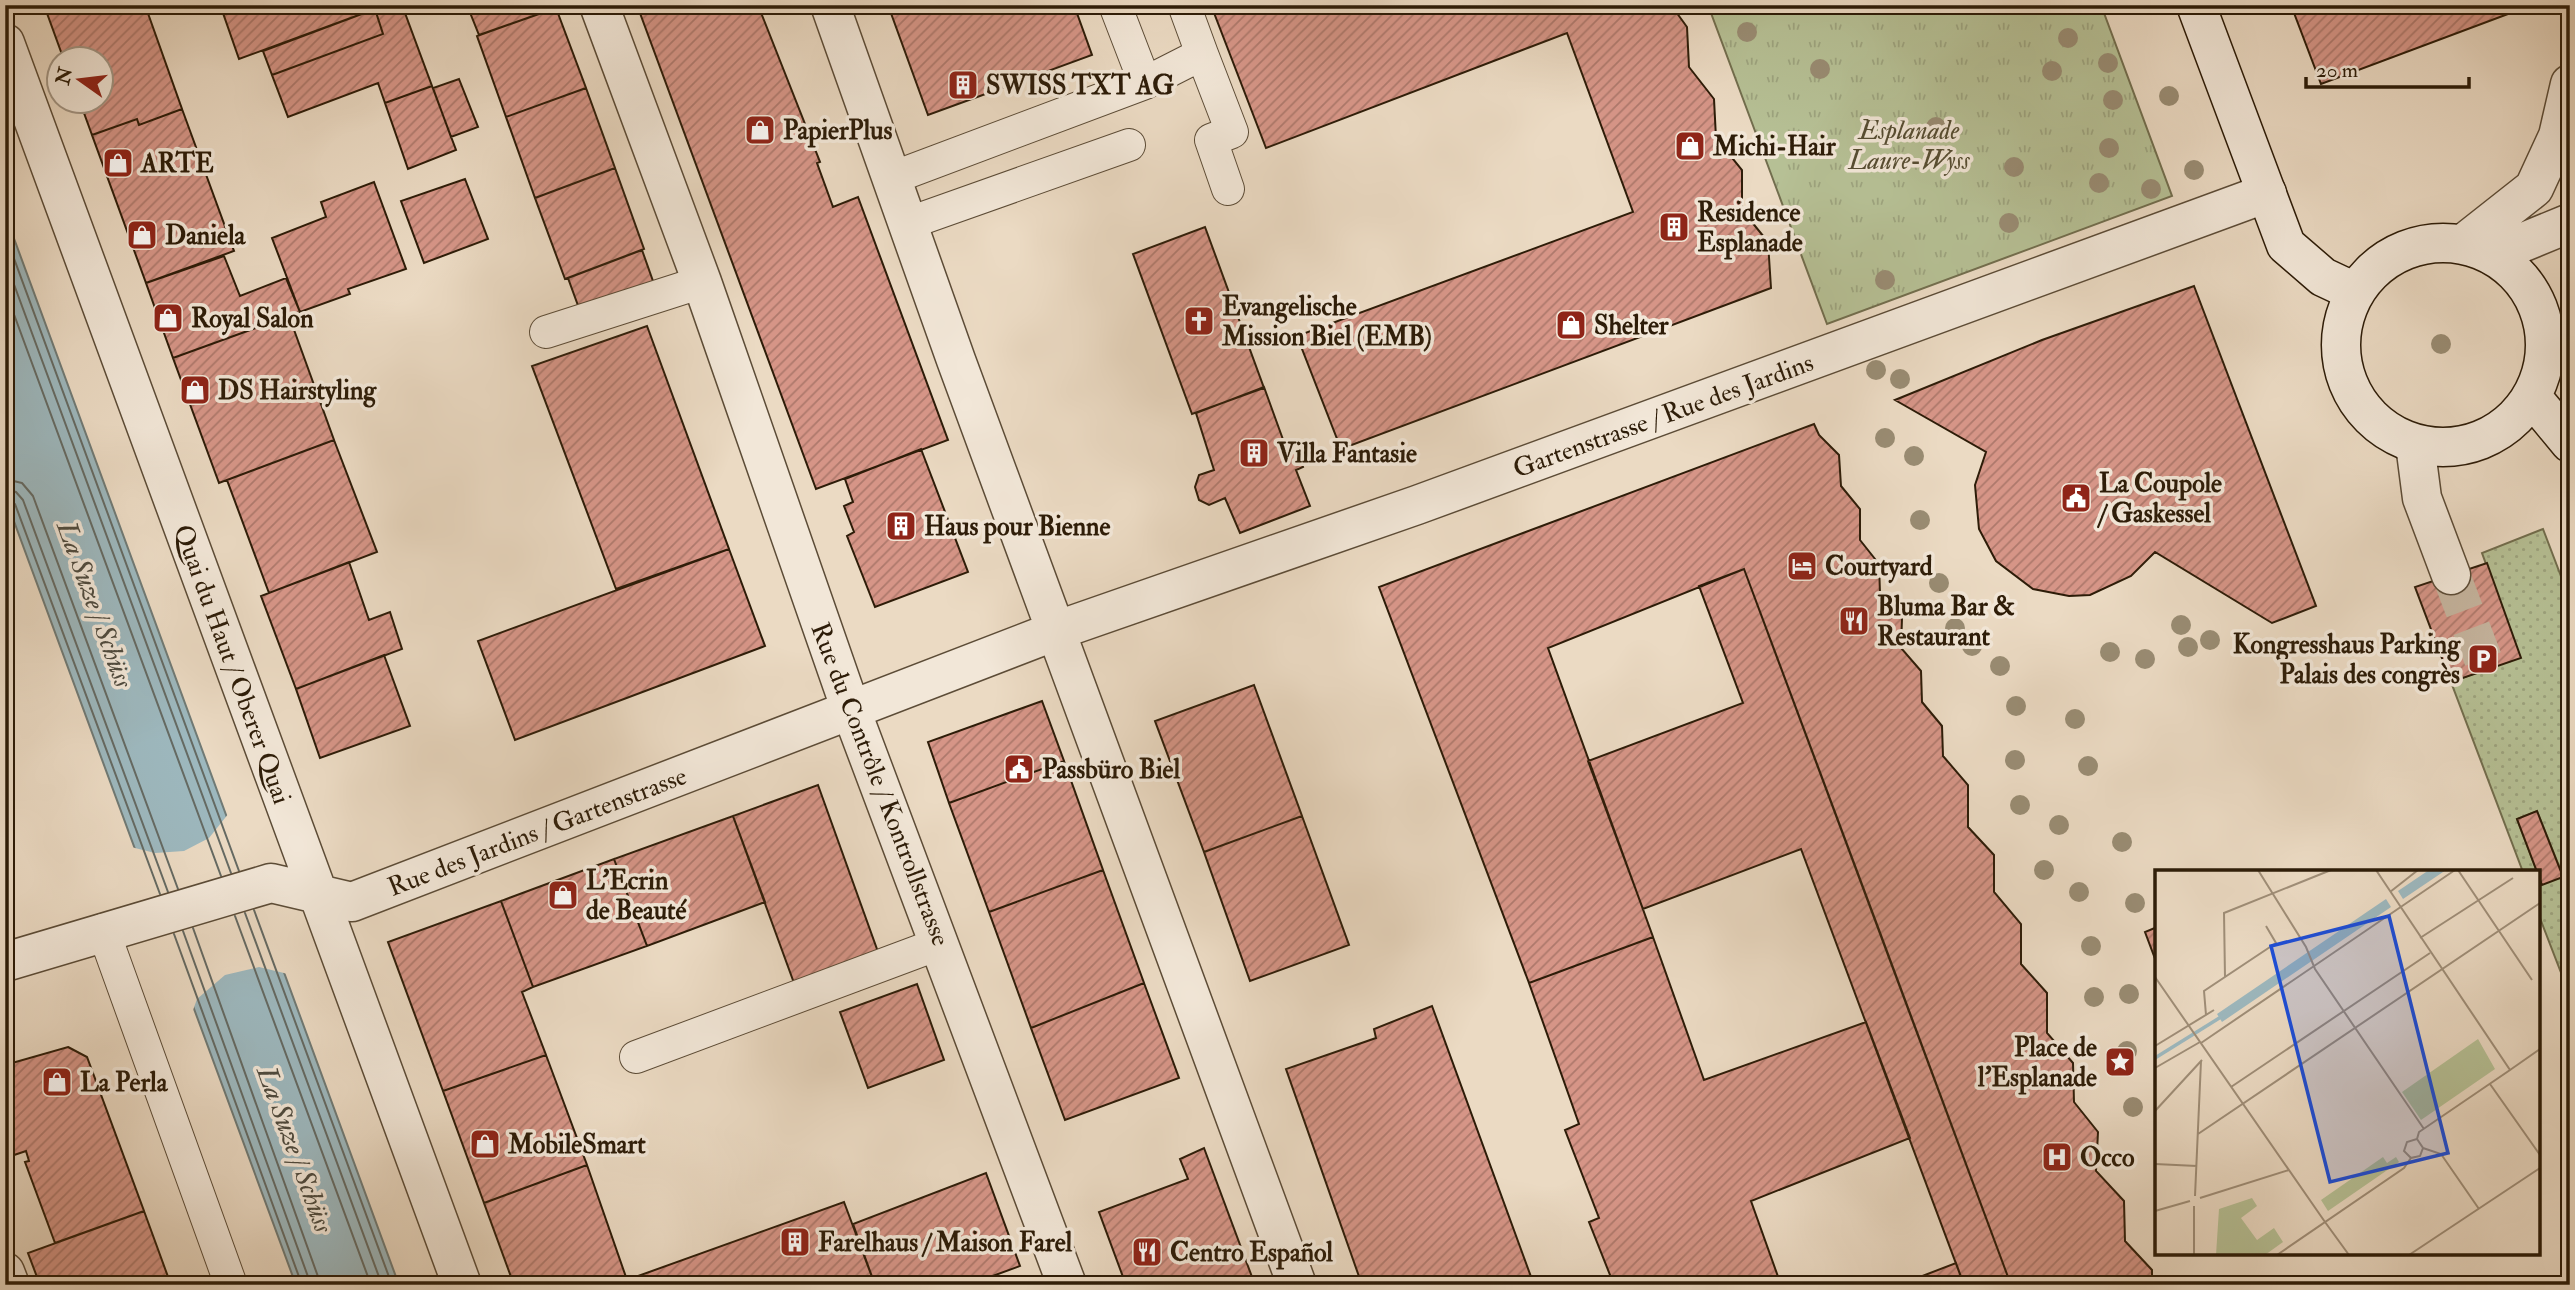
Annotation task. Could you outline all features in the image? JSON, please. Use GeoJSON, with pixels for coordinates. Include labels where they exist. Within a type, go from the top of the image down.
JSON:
{"type":"FeatureCollection","features":[{"type":"Feature","properties":{"kind":"street","name":"Rue du Contrôle / Kontrollstrasse"},"geometry":{"type":"LineString","coordinates":[[599,5],[702,282],[851,710],[941,943],[1067,1285]]}},
{"type":"Feature","properties":{"kind":"street"},"geometry":{"type":"LineString","coordinates":[[830,5],[956,360],[1058,630],[1297,1285]]}},
{"type":"Feature","properties":{"kind":"street"},"geometry":{"type":"LineString","coordinates":[[2196,5],[2286,245],[2323,277],[2355,292]]}},
{"type":"Feature","properties":{"kind":"street","name":"Quai du Haut / Oberer Quai"},"geometry":{"type":"LineString","coordinates":[[5,43],[462,1285]]}},
{"type":"Feature","properties":{"kind":"street"},"geometry":{"type":"LineString","coordinates":[[2478,250],[2534,188],[2558,136],[2570,84]]}},
{"type":"Feature","properties":{"kind":"street","name":"Gartenstrasse / Rue des Jardins"},"geometry":{"type":"LineString","coordinates":[[1058,630],[1417,505],[2267,193]]}},
{"type":"Feature","properties":{"kind":"street"},"geometry":{"type":"LineString","coordinates":[[2478,250],[2570,223]]}},
{"type":"Feature","properties":{"kind":"street"},"geometry":{"type":"LineString","coordinates":[[2432,243],[2478,250],[2518,276],[2536,302],[2544,334],[2543,366],[2532,397],[2509,423],[2481,440],[2448,448],[2415,444],[2379,426],[2355,398],[2342,364],[2342,327],[2355,292],[2376,268],[2402,251],[2432,243]]}},
{"type":"Feature","properties":{"kind":"street"},"geometry":{"type":"LineString","coordinates":[[2532,397],[2570,443]]}},
{"type":"Feature","properties":{"kind":"street"},"geometry":{"type":"LineString","coordinates":[[2415,444],[2422,498],[2451,575]]}},
{"type":"Feature","properties":{"kind":"street","name":"Rue des Jardins / Gartenstrasse"},"geometry":{"type":"LineString","coordinates":[[5,962],[103,930],[266,885],[352,902],[1058,630]]}},
{"type":"Feature","properties":{"kind":"street"},"geometry":{"type":"LineString","coordinates":[[5,1272],[10,1285]]}},
{"type":"Feature","properties":{"kind":"lane"},"geometry":{"type":"LineString","coordinates":[[1115,5],[1145,83]]}},
{"type":"Feature","properties":{"kind":"lane"},"geometry":{"type":"LineString","coordinates":[[1184,5],[1232,132],[1211,140],[1228,189]]}},
{"type":"Feature","properties":{"kind":"lane"},"geometry":{"type":"LineString","coordinates":[[892,178],[1145,83],[1202,54]]}},
{"type":"Feature","properties":{"kind":"lane"},"geometry":{"type":"LineString","coordinates":[[909,223],[1129,145]]}},
{"type":"Feature","properties":{"kind":"lane"},"geometry":{"type":"LineString","coordinates":[[546,332],[702,282]]}},
{"type":"Feature","properties":{"kind":"lane"},"geometry":{"type":"LineString","coordinates":[[103,930],[231,1285]]}},
{"type":"Feature","properties":{"kind":"lane"},"geometry":{"type":"LineString","coordinates":[[636,1057],[941,943]]}},
{"type":"Feature","properties":{"kind":"green space","name":"Esplanade Laure-Wyss"},"geometry":{"type":"Polygon","coordinates":[[[1708,5],[2101,5],[2172,196],[1827,324],[1708,5]]]}},
{"type":"Feature","properties":{"kind":"green space"},"geometry":{"type":"Polygon","coordinates":[[[2543,529],[2570,600],[2570,996],[2540,918],[2540,874],[2563,876],[2537,811],[2517,819],[2536,870],[2522,870],[2451,682],[2520,657],[2482,553],[2543,529]]]}},
{"type":"Feature","properties":{"kind":"water","name":"La Suze / Schüss"},"geometry":{"type":"Polygon","coordinates":[[[5,214],[399,1285],[296,1285],[5,497],[5,214]]]}},
{"type":"Feature","properties":{"kind":"pier"},"geometry":{"type":"Polygon","coordinates":[[[229,813],[288,974],[259,967],[225,975],[197,999],[192,1013],[131,847],[155,853],[184,851],[209,838],[229,813]]]}},
{"type":"Feature","properties":{"kind":"building"},"geometry":{"type":"Polygon","coordinates":[[[44,5],[145,5],[182,109],[139,125],[137,119],[92,135],[85,116],[116,116],[116,46],[59,46],[44,5]]]}},
{"type":"Feature","properties":{"kind":"building"},"geometry":{"type":"Polygon","coordinates":[[[245,5],[386,5],[239,59],[223,13],[245,5]]]}},
{"type":"Feature","properties":{"kind":"building"},"geometry":{"type":"Polygon","coordinates":[[[386,5],[402,5],[432,86],[385,103],[378,83],[288,117],[272,75],[383,34],[375,9],[386,5]]]}},
{"type":"Feature","properties":{"kind":"building"},"geometry":{"type":"Polygon","coordinates":[[[467,5],[552,5],[553,9],[479,35],[467,5]]]}},
{"type":"Feature","properties":{"kind":"building"},"geometry":{"type":"Polygon","coordinates":[[[637,5],[758,5],[820,162],[817,163],[833,207],[858,197],[948,440],[816,489],[637,5]]]}},
{"type":"Feature","properties":{"kind":"building","name":"SWISS TXT AG"},"geometry":{"type":"Polygon","coordinates":[[[888,5],[1074,5],[1092,55],[928,115],[888,5]]]}},
{"type":"Feature","properties":{"kind":"building","name":"Residence Esplanade"},"geometry":{"type":"Polygon","coordinates":[[[1211,5],[1671,5],[1687,27],[1689,67],[1714,99],[1716,138],[1742,170],[1742,210],[1768,242],[1771,288],[1341,449],[1297,336],[1633,212],[1567,33],[1266,148],[1211,5]]]}},
{"type":"Feature","properties":{"kind":"building"},"geometry":{"type":"Polygon","coordinates":[[[2291,5],[2532,5],[2321,84],[2291,5]]]}},
{"type":"Feature","properties":{"kind":"building"},"geometry":{"type":"Polygon","coordinates":[[[556,8],[586,88],[506,117],[477,36],[556,8]]]}},
{"type":"Feature","properties":{"kind":"building"},"geometry":{"type":"Polygon","coordinates":[[[375,9],[383,34],[272,75],[263,51],[375,9]]]}},
{"type":"Feature","properties":{"kind":"building"},"geometry":{"type":"Polygon","coordinates":[[[459,79],[478,127],[451,137],[433,88],[459,79]]]}},
{"type":"Feature","properties":{"kind":"building"},"geometry":{"type":"Polygon","coordinates":[[[432,86],[456,150],[408,169],[385,103],[432,86]]]}},
{"type":"Feature","properties":{"kind":"building"},"geometry":{"type":"Polygon","coordinates":[[[586,88],[615,168],[535,198],[506,117],[586,88]]]}},
{"type":"Feature","properties":{"kind":"building"},"geometry":{"type":"Polygon","coordinates":[[[182,109],[234,251],[146,283],[92,135],[137,119],[139,125],[182,109]]]}},
{"type":"Feature","properties":{"kind":"building"},"geometry":{"type":"Polygon","coordinates":[[[615,168],[644,249],[565,279],[535,198],[615,168]]]}},
{"type":"Feature","properties":{"kind":"building"},"geometry":{"type":"Polygon","coordinates":[[[465,179],[488,239],[424,263],[401,201],[465,179]]]}},
{"type":"Feature","properties":{"kind":"building"},"geometry":{"type":"Polygon","coordinates":[[[374,182],[406,269],[348,289],[350,294],[300,312],[272,238],[326,217],[321,202],[374,182]]]}},
{"type":"Feature","properties":{"kind":"building","name":"Evangelische Mission Biel (EMB)"},"geometry":{"type":"Polygon","coordinates":[[[1205,227],[1264,388],[1192,414],[1133,254],[1205,227]]]}},
{"type":"Feature","properties":{"kind":"building"},"geometry":{"type":"Polygon","coordinates":[[[642,250],[654,284],[580,311],[568,278],[642,250]]]}},
{"type":"Feature","properties":{"kind":"building"},"geometry":{"type":"Polygon","coordinates":[[[224,256],[240,296],[286,278],[300,312],[173,358],[146,283],[224,256]]]}},
{"type":"Feature","properties":{"kind":"building"},"geometry":{"type":"Polygon","coordinates":[[[2194,286],[2316,606],[2272,623],[2155,552],[2131,576],[2090,595],[2069,596],[2033,589],[1996,561],[1979,529],[1975,485],[1986,452],[1895,400],[2042,340],[2194,286]]]}},
{"type":"Feature","properties":{"kind":"building"},"geometry":{"type":"Polygon","coordinates":[[[2194,286],[2316,606],[2272,623],[2155,552],[2131,576],[2090,595],[2069,596],[2033,589],[1996,561],[1979,529],[1975,485],[1986,452],[1895,400],[2042,340],[2194,286]]]}},
{"type":"Feature","properties":{"kind":"building"},"geometry":{"type":"Polygon","coordinates":[[[289,316],[334,440],[219,483],[173,358],[289,316]]]}},
{"type":"Feature","properties":{"kind":"building"},"geometry":{"type":"Polygon","coordinates":[[[647,326],[729,549],[616,589],[532,366],[647,326]]]}},
{"type":"Feature","properties":{"kind":"building","name":"Villa Fantasie"},"geometry":{"type":"Polygon","coordinates":[[[1264,387],[1285,445],[1294,442],[1303,467],[1296,470],[1310,506],[1240,533],[1225,498],[1209,505],[1199,500],[1195,487],[1199,475],[1214,470],[1196,413],[1264,387]]]}},
{"type":"Feature","properties":{"kind":"building"},"geometry":{"type":"Polygon","coordinates":[[[1814,424],[1819,435],[1839,455],[1841,486],[1860,509],[1860,540],[1879,564],[1880,593],[1902,618],[1901,648],[1921,671],[1922,702],[1942,726],[1943,756],[1968,785],[1968,827],[1994,855],[1994,892],[2021,924],[2021,964],[2047,993],[2047,1033],[2073,1063],[2074,1102],[2098,1132],[2096,1171],[2124,1201],[2125,1241],[2152,1270],[2152,1285],[2011,1285],[1744,569],[1548,648],[1653,937],[1529,983],[1379,587],[1814,424]]]}},
{"type":"Feature","properties":{"kind":"building"},"geometry":{"type":"Polygon","coordinates":[[[334,440],[377,552],[269,593],[227,480],[334,440]]]}},
{"type":"Feature","properties":{"kind":"building","name":"Haus pour Bienne"},"geometry":{"type":"Polygon","coordinates":[[[921,449],[968,572],[875,607],[847,536],[854,532],[844,506],[853,502],[845,479],[921,449]]]}},
{"type":"Feature","properties":{"kind":"building"},"geometry":{"type":"Polygon","coordinates":[[[729,549],[765,646],[515,740],[478,641],[729,549]]]}},
{"type":"Feature","properties":{"kind":"building"},"geometry":{"type":"Polygon","coordinates":[[[349,562],[369,620],[390,612],[402,649],[296,689],[261,596],[349,562]]]}},
{"type":"Feature","properties":{"kind":"building"},"geometry":{"type":"Polygon","coordinates":[[[2487,563],[2521,658],[2451,682],[2415,587],[2487,563]]]}},
{"type":"Feature","properties":{"kind":"building"},"geometry":{"type":"Polygon","coordinates":[[[1744,569],[2011,1285],[1964,1285],[1801,849],[1643,909],[1588,761],[1743,703],[1699,586],[1744,569]]]}},
{"type":"Feature","properties":{"kind":"building"},"geometry":{"type":"Polygon","coordinates":[[[384,655],[410,726],[320,758],[296,689],[384,655]]]}},
{"type":"Feature","properties":{"kind":"building"},"geometry":{"type":"Polygon","coordinates":[[[1254,685],[1302,816],[1204,852],[1155,721],[1254,685]]]}},
{"type":"Feature","properties":{"kind":"building"},"geometry":{"type":"Polygon","coordinates":[[[1042,701],[1064,761],[949,803],[928,742],[1042,701]]]}},
{"type":"Feature","properties":{"kind":"building"},"geometry":{"type":"Polygon","coordinates":[[[1064,761],[1103,870],[989,912],[949,803],[1064,761]]]}},
{"type":"Feature","properties":{"kind":"building"},"geometry":{"type":"Polygon","coordinates":[[[818,785],[878,952],[794,983],[733,816],[818,785]]]}},
{"type":"Feature","properties":{"kind":"building"},"geometry":{"type":"Polygon","coordinates":[[[2537,811],[2563,877],[2542,885],[2540,870],[2536,870],[2517,819],[2537,811]]]}},
{"type":"Feature","properties":{"kind":"building"},"geometry":{"type":"Polygon","coordinates":[[[733,816],[765,902],[647,946],[614,859],[733,816]]]}},
{"type":"Feature","properties":{"kind":"building"},"geometry":{"type":"Polygon","coordinates":[[[1302,816],[1349,945],[1250,981],[1204,852],[1302,816]]]}},
{"type":"Feature","properties":{"kind":"building"},"geometry":{"type":"Polygon","coordinates":[[[614,859],[647,946],[533,987],[501,901],[614,859]]]}},
{"type":"Feature","properties":{"kind":"building"},"geometry":{"type":"Polygon","coordinates":[[[1103,870],[1144,983],[1031,1028],[989,912],[1103,870]]]}},
{"type":"Feature","properties":{"kind":"building"},"geometry":{"type":"Polygon","coordinates":[[[501,901],[533,987],[522,992],[546,1055],[443,1091],[388,942],[501,901]]]}},
{"type":"Feature","properties":{"kind":"building"},"geometry":{"type":"Polygon","coordinates":[[[2155,928],[2155,959],[2145,932],[2155,928]]]}},
{"type":"Feature","properties":{"kind":"building"},"geometry":{"type":"Polygon","coordinates":[[[1653,937],[1704,1080],[1866,1022],[1910,1138],[1751,1201],[1781,1285],[1614,1285],[1589,1222],[1599,1218],[1565,1130],[1579,1124],[1529,983],[1653,937]]]}},
{"type":"Feature","properties":{"kind":"building"},"geometry":{"type":"Polygon","coordinates":[[[1144,983],[1179,1078],[1065,1120],[1031,1028],[1144,983]]]}},
{"type":"Feature","properties":{"kind":"building"},"geometry":{"type":"Polygon","coordinates":[[[917,984],[944,1060],[868,1088],[840,1012],[917,984]]]}},
{"type":"Feature","properties":{"kind":"building"},"geometry":{"type":"Polygon","coordinates":[[[1432,1006],[1534,1285],[1362,1285],[1286,1069],[1376,1038],[1374,1029],[1432,1006]]]}},
{"type":"Feature","properties":{"kind":"building"},"geometry":{"type":"Polygon","coordinates":[[[68,1047],[87,1057],[144,1211],[55,1243],[25,1162],[29,1161],[26,1151],[5,1158],[5,1065],[68,1047]]]}},
{"type":"Feature","properties":{"kind":"building"},"geometry":{"type":"Polygon","coordinates":[[[546,1055],[587,1165],[484,1203],[443,1091],[546,1055]]]}},
{"type":"Feature","properties":{"kind":"building"},"geometry":{"type":"Polygon","coordinates":[[[1204,1148],[1255,1285],[1126,1285],[1099,1212],[1188,1179],[1180,1159],[1204,1148]]]}},
{"type":"Feature","properties":{"kind":"building"},"geometry":{"type":"Polygon","coordinates":[[[587,1165],[627,1280],[613,1285],[514,1285],[484,1203],[587,1165]]]}},
{"type":"Feature","properties":{"kind":"building"},"geometry":{"type":"Polygon","coordinates":[[[986,1173],[1020,1266],[968,1285],[875,1285],[853,1224],[986,1173]]]}},
{"type":"Feature","properties":{"kind":"building","name":"Farelhaus / Maison Farel"},"geometry":{"type":"Polygon","coordinates":[[[844,1202],[875,1285],[746,1285],[744,1278],[726,1285],[613,1285],[844,1202]]]}},
{"type":"Feature","properties":{"kind":"building"},"geometry":{"type":"Polygon","coordinates":[[[144,1211],[171,1285],[40,1285],[28,1253],[144,1211]]]}},
{"type":"Feature","properties":{"kind":"building"},"geometry":{"type":"Polygon","coordinates":[[[1956,1263],[1964,1285],[1899,1285],[1956,1263]]]}},
{"type":"Feature","properties":{"kind":"tunnel"},"geometry":{"type":"LineString","coordinates":[[2451,575],[2483,659]]}},
{"type":"Feature","properties":{"kind":"place","name":"SWISS TXT AG"},"geometry":{"type":"Point","coordinates":[963,85]}},
{"type":"Feature","properties":{"kind":"place","name":"PapierPlus"},"geometry":{"type":"Point","coordinates":[760,130]}},
{"type":"Feature","properties":{"kind":"place","name":"Michi-Hair"},"geometry":{"type":"Point","coordinates":[1690,146]}},
{"type":"Feature","properties":{"kind":"place","name":"ARTE"},"geometry":{"type":"Point","coordinates":[118,163]}},
{"type":"Feature","properties":{"kind":"place","name":"Residence Esplanade"},"geometry":{"type":"Point","coordinates":[1674,227]}},
{"type":"Feature","properties":{"kind":"place","name":"Daniela"},"geometry":{"type":"Point","coordinates":[142,235]}},
{"type":"Feature","properties":{"kind":"place","name":"Royal Salon"},"geometry":{"type":"Point","coordinates":[168,318]}},
{"type":"Feature","properties":{"kind":"place","name":"Evangelische Mission Biel (EMB)"},"geometry":{"type":"Point","coordinates":[1199,321]}},
{"type":"Feature","properties":{"kind":"place","name":"Shelter"},"geometry":{"type":"Point","coordinates":[1571,325]}},
{"type":"Feature","properties":{"kind":"place","name":"DS Hairstyling"},"geometry":{"type":"Point","coordinates":[195,390]}},
{"type":"Feature","properties":{"kind":"place","name":"Villa Fantasie"},"geometry":{"type":"Point","coordinates":[1254,453]}},
{"type":"Feature","properties":{"kind":"place","name":"La Coupole / Gaskessel"},"geometry":{"type":"Point","coordinates":[2076,498]}},
{"type":"Feature","properties":{"kind":"place","name":"Haus pour Bienne"},"geometry":{"type":"Point","coordinates":[901,526]}},
{"type":"Feature","properties":{"kind":"place","name":"Courtyard"},"geometry":{"type":"Point","coordinates":[1802,566]}},
{"type":"Feature","properties":{"kind":"place","name":"Bluma Bar & Restaurant"},"geometry":{"type":"Point","coordinates":[1854,621]}},
{"type":"Feature","properties":{"kind":"place","name":"Kongresshaus Parking Palais des congrès"},"geometry":{"type":"Point","coordinates":[2483,659]}},
{"type":"Feature","properties":{"kind":"place","name":"Passbüro Biel"},"geometry":{"type":"Point","coordinates":[1019,769]}},
{"type":"Feature","properties":{"kind":"place","name":"L'Ecrin de Beauté"},"geometry":{"type":"Point","coordinates":[563,895]}},
{"type":"Feature","properties":{"kind":"place","name":"Place de l'Esplanade"},"geometry":{"type":"Point","coordinates":[2120,1062]}},
{"type":"Feature","properties":{"kind":"place","name":"La Perla"},"geometry":{"type":"Point","coordinates":[57,1082]}},
{"type":"Feature","properties":{"kind":"place","name":"MobileSmart"},"geometry":{"type":"Point","coordinates":[485,1144]}},
{"type":"Feature","properties":{"kind":"place","name":"Occo"},"geometry":{"type":"Point","coordinates":[2057,1157]}},
{"type":"Feature","properties":{"kind":"place","name":"Farelhaus / Maison Farel"},"geometry":{"type":"Point","coordinates":[795,1242]}},
{"type":"Feature","properties":{"kind":"place","name":"Centro Español"},"geometry":{"type":"Point","coordinates":[1147,1252]}}]}
